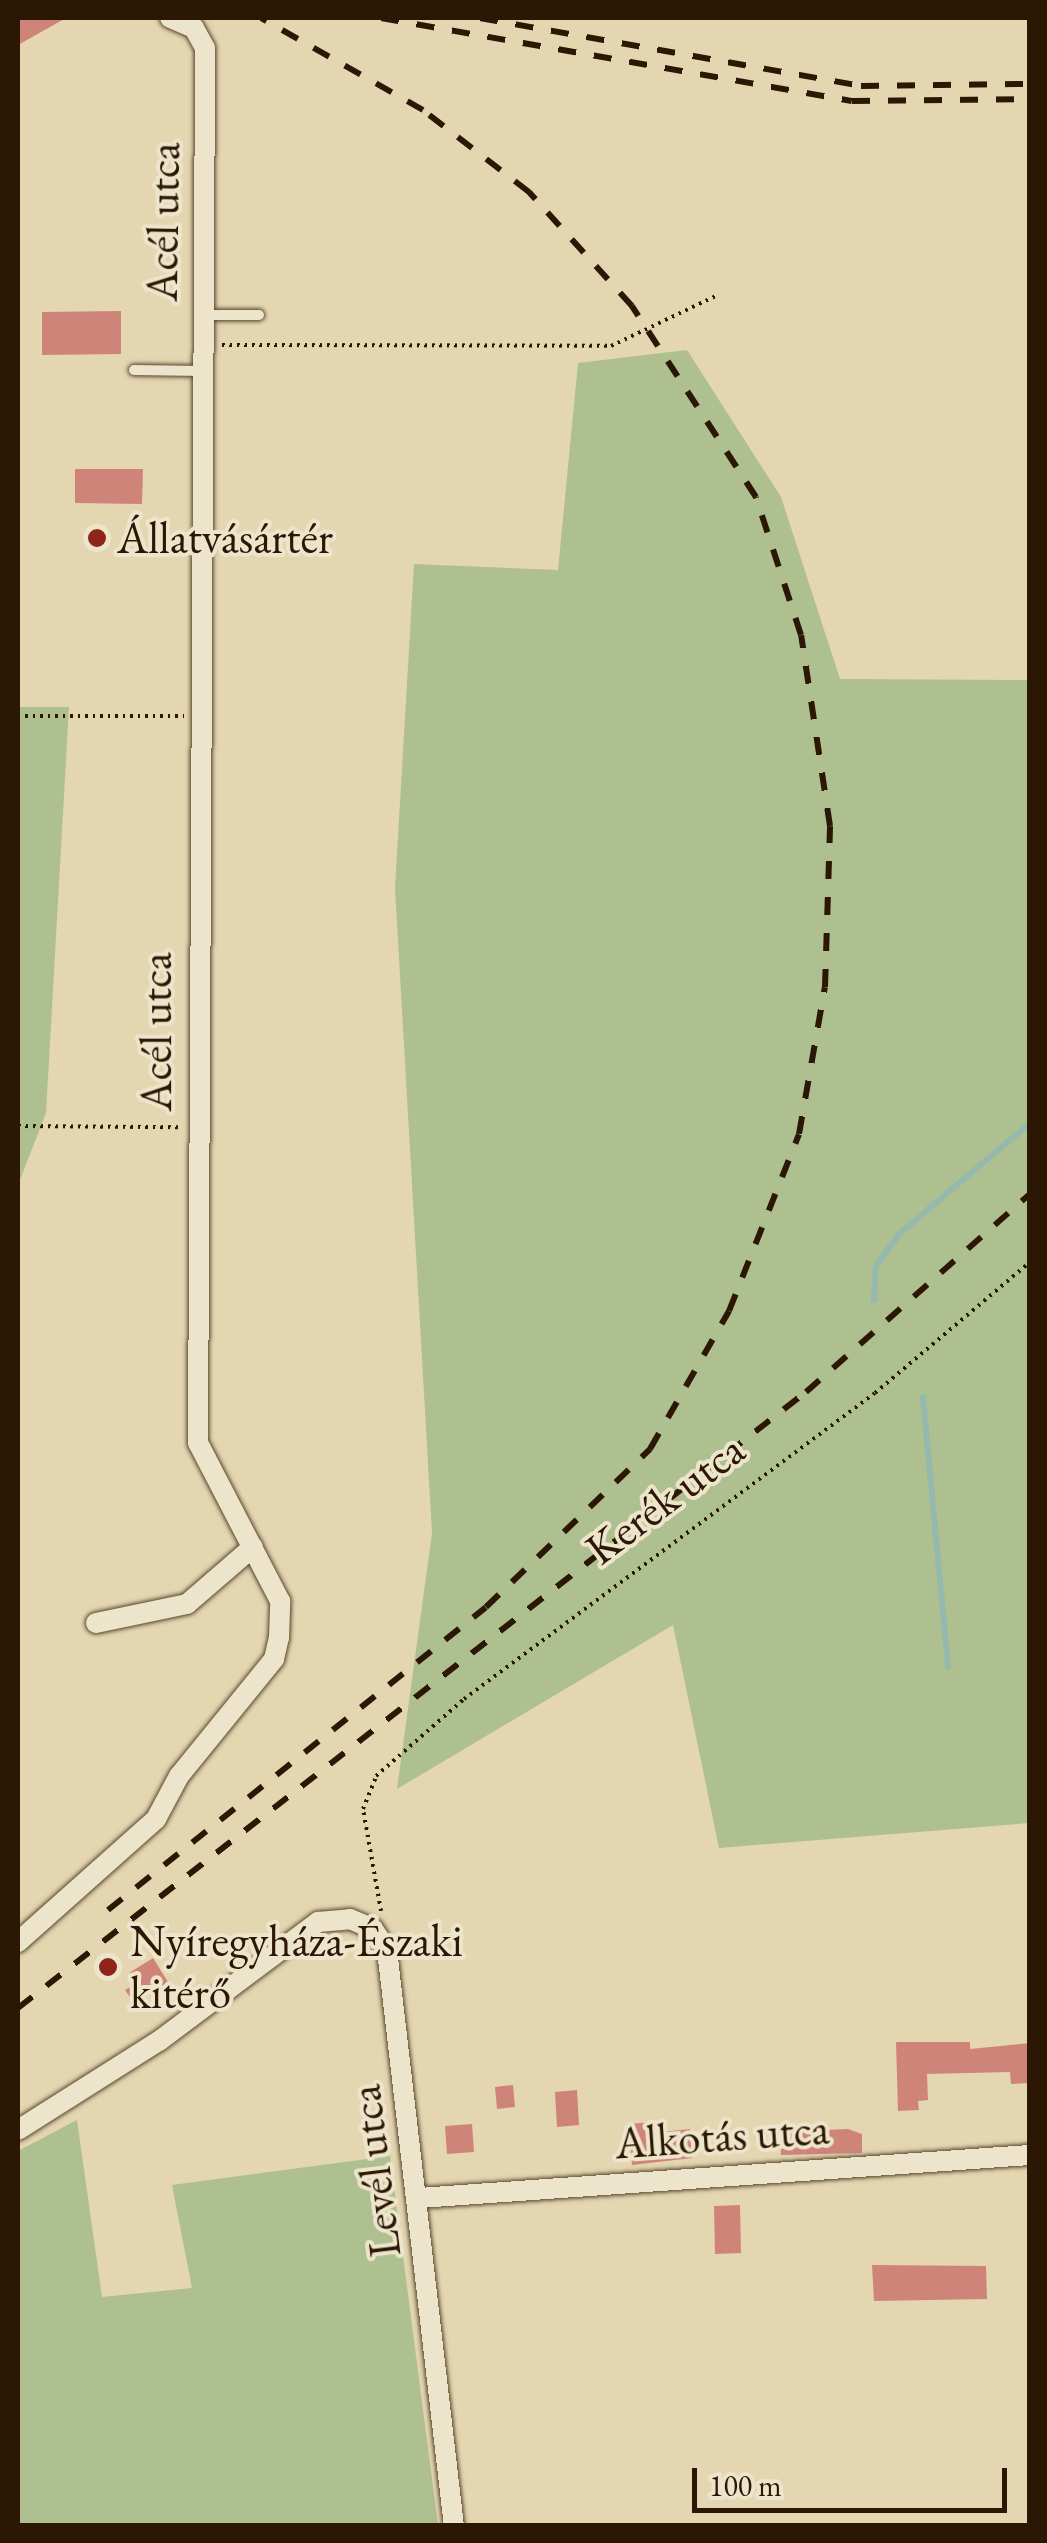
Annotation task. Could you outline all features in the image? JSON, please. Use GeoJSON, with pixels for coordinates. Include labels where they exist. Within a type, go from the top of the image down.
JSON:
{"type":"FeatureCollection","features":[{"type":"Feature","properties":{"kind":"street","name":"Acél utca"},"geometry":{"type":"LineString","coordinates":[[18,1942],[156,1819],[179,1776],[274,1659],[280,1601],[198,1443],[195,1129],[204,48],[194,28],[170,18]]}},
{"type":"Feature","properties":{"kind":"street"},"geometry":{"type":"LineString","coordinates":[[96,1624],[187,1604],[253,1547]]}},
{"type":"Feature","properties":{"kind":"street","name":"Levél utca"},"geometry":{"type":"LineString","coordinates":[[18,2130],[159,2041],[318,1922],[350,1920],[374,1930],[388,1950],[454,2526]]}},
{"type":"Feature","properties":{"kind":"street","name":"Alkotás utca"},"geometry":{"type":"LineString","coordinates":[[419,2198],[1030,2155]]}},
{"type":"Feature","properties":{"kind":"lane"},"geometry":{"type":"LineString","coordinates":[[202,315],[259,315]]}},
{"type":"Feature","properties":{"kind":"lane"},"geometry":{"type":"LineString","coordinates":[[134,370],[202,371]]}},
{"type":"Feature","properties":{"kind":"path"},"geometry":{"type":"LineString","coordinates":[[202,345],[611,346],[716,296]]}},
{"type":"Feature","properties":{"kind":"path"},"geometry":{"type":"LineString","coordinates":[[18,716],[198,714]]}},
{"type":"Feature","properties":{"kind":"path"},"geometry":{"type":"LineString","coordinates":[[18,1126],[195,1129]]}},
{"type":"Feature","properties":{"kind":"path","name":"Kerék utca"},"geometry":{"type":"LineString","coordinates":[[381,1915],[362,1810],[376,1776],[464,1698],[875,1394],[1030,1262]]}},
{"type":"Feature","properties":{"kind":"green space"},"geometry":{"type":"Polygon","coordinates":[[[687,350],[781,497],[840,679],[1029,680],[1029,1823],[719,1848],[673,1625],[397,1789],[432,1533],[395,888],[414,564],[558,570],[578,363],[687,350]]]}},
{"type":"Feature","properties":{"kind":"green space"},"geometry":{"type":"Polygon","coordinates":[[[18,707],[69,707],[46,1113],[18,1185],[18,707]]]}},
{"type":"Feature","properties":{"kind":"green space"},"geometry":{"type":"Polygon","coordinates":[[[77,2120],[102,2297],[192,2288],[172,2185],[390,2156],[438,2525],[18,2525],[18,2151],[77,2120]]]}},
{"type":"Feature","properties":{"kind":"building"},"geometry":{"type":"Polygon","coordinates":[[[18,18],[66,18],[18,45],[18,18]]]}},
{"type":"Feature","properties":{"kind":"building"},"geometry":{"type":"Polygon","coordinates":[[[121,311],[121,354],[42,355],[42,312],[121,311]]]}},
{"type":"Feature","properties":{"kind":"building"},"geometry":{"type":"Polygon","coordinates":[[[75,469],[143,469],[142,504],[75,503],[75,469]]]}},
{"type":"Feature","properties":{"kind":"building"},"geometry":{"type":"Polygon","coordinates":[[[153,1958],[168,1982],[134,2003],[125,1990],[136,1984],[129,1973],[153,1958]]]}},
{"type":"Feature","properties":{"kind":"building"},"geometry":{"type":"Polygon","coordinates":[[[896,2042],[970,2042],[970,2049],[1030,2043],[1030,2083],[1011,2084],[1010,2072],[927,2074],[928,2100],[918,2101],[919,2110],[898,2111],[896,2042]]]}},
{"type":"Feature","properties":{"kind":"building"},"geometry":{"type":"Polygon","coordinates":[[[513,2085],[515,2107],[497,2109],[495,2087],[513,2085]]]}},
{"type":"Feature","properties":{"kind":"building"},"geometry":{"type":"Polygon","coordinates":[[[577,2090],[579,2125],[557,2127],[555,2092],[577,2090]]]}},
{"type":"Feature","properties":{"kind":"building"},"geometry":{"type":"Polygon","coordinates":[[[652,2122],[653,2133],[690,2129],[692,2158],[632,2165],[629,2124],[652,2122]]]}},
{"type":"Feature","properties":{"kind":"building"},"geometry":{"type":"Polygon","coordinates":[[[472,2124],[474,2152],[447,2154],[445,2126],[472,2124]]]}},
{"type":"Feature","properties":{"kind":"building"},"geometry":{"type":"Polygon","coordinates":[[[848,2129],[862,2134],[862,2153],[781,2155],[780,2132],[848,2129]]]}},
{"type":"Feature","properties":{"kind":"building"},"geometry":{"type":"Polygon","coordinates":[[[740,2205],[741,2253],[715,2254],[714,2206],[740,2205]]]}},
{"type":"Feature","properties":{"kind":"building"},"geometry":{"type":"Polygon","coordinates":[[[872,2265],[986,2266],[987,2299],[874,2301],[872,2265]]]}},
{"type":"Feature","properties":{"kind":"waterway"},"geometry":{"type":"LineString","coordinates":[[874,1300],[876,1266],[899,1234],[1030,1123]]}},
{"type":"Feature","properties":{"kind":"waterway"},"geometry":{"type":"LineString","coordinates":[[923,1397],[948,1667]]}},
{"type":"Feature","properties":{"kind":"railway"},"geometry":{"type":"LineString","coordinates":[[108,1910],[486,1607],[650,1449],[729,1311],[799,1134],[825,987],[830,826],[801,635],[756,497],[632,306],[529,192],[423,110],[261,18]]}},
{"type":"Feature","properties":{"kind":"railway"},"geometry":{"type":"LineString","coordinates":[[381,18],[852,101],[1030,99]]}},
{"type":"Feature","properties":{"kind":"railway"},"geometry":{"type":"LineString","coordinates":[[480,18],[861,86],[1030,84]]}},
{"type":"Feature","properties":{"kind":"railway"},"geometry":{"type":"LineString","coordinates":[[18,2008],[806,1392],[1030,1194]]}},
{"type":"Feature","properties":{"kind":"place","name":"Állatvásártér"},"geometry":{"type":"Point","coordinates":[97,538]}},
{"type":"Feature","properties":{"kind":"place","name":"Nyíregyháza-Északi kitérő"},"geometry":{"type":"Point","coordinates":[108,1967]}}]}
